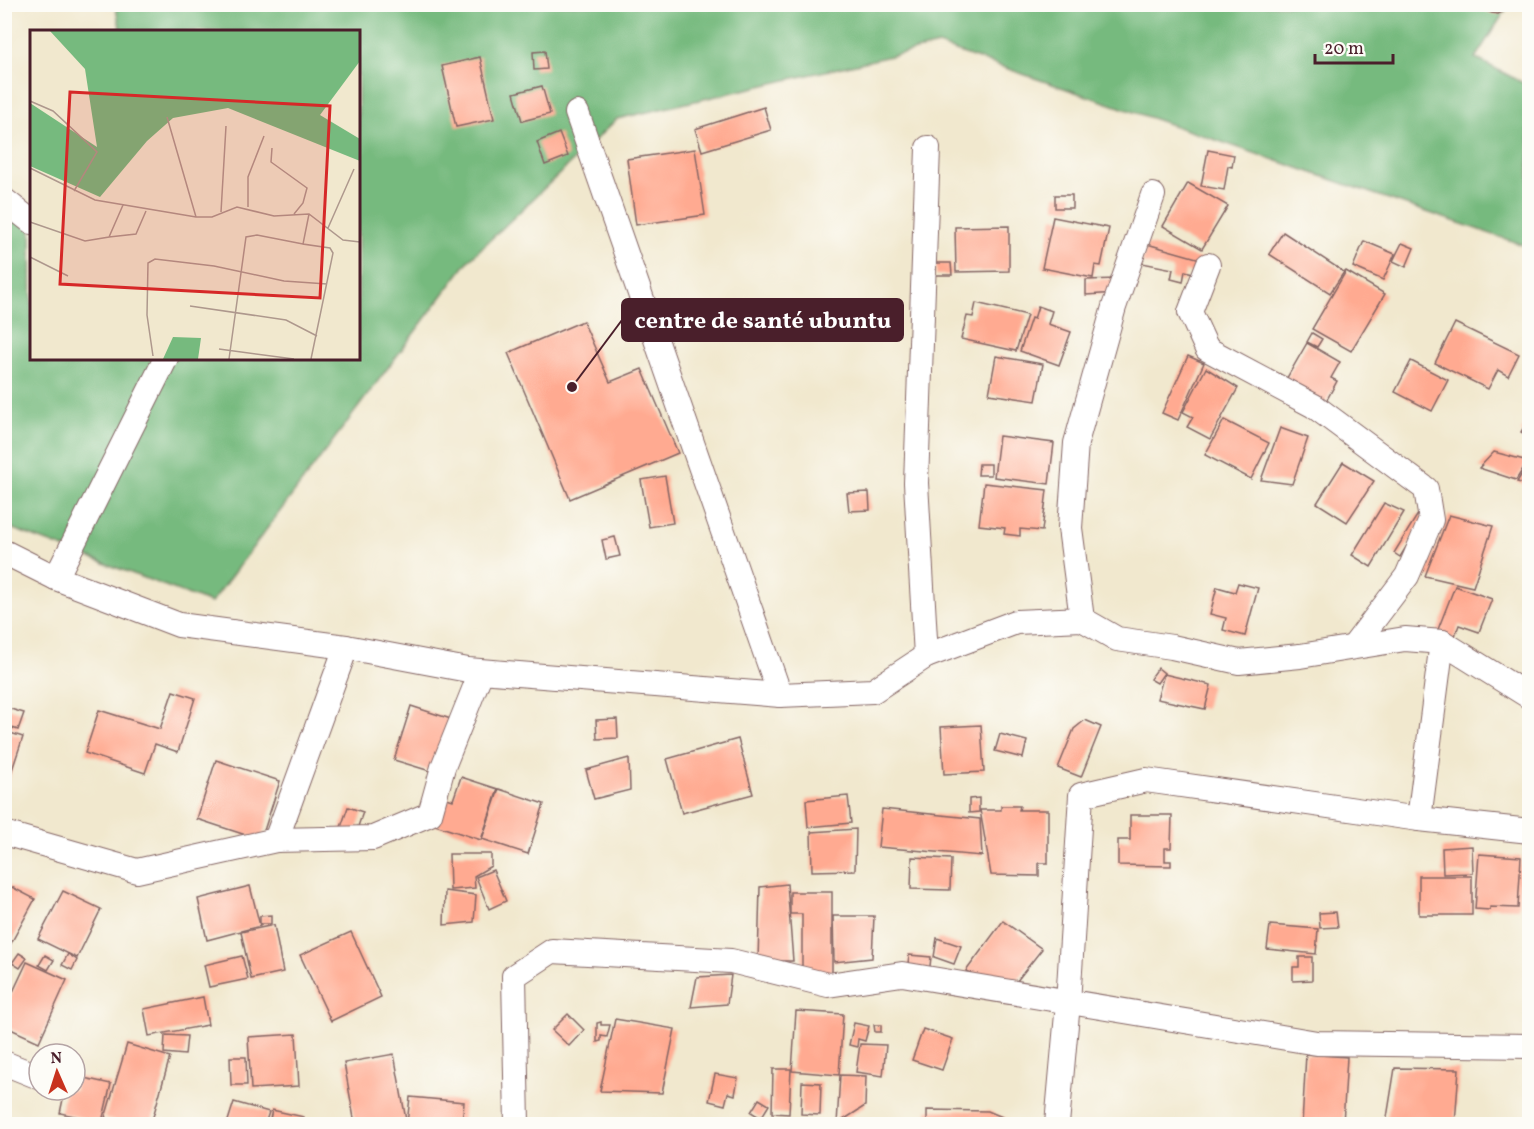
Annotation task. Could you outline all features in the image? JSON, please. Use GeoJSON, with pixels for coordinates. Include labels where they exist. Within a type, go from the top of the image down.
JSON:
{"type":"FeatureCollection","features":[{"type":"Feature","properties":{"kind":"street"},"geometry":{"type":"LineString","coordinates":[[577,113],[780,695]]}},
{"type":"Feature","properties":{"kind":"street"},"geometry":{"type":"LineString","coordinates":[[926,656],[916,483],[928,147]]}},
{"type":"Feature","properties":{"kind":"street"},"geometry":{"type":"LineString","coordinates":[[1082,619],[1070,528],[1076,443],[1114,307],[1153,195]]}},
{"type":"Feature","properties":{"kind":"street"},"geometry":{"type":"LineString","coordinates":[[4,200],[30,220]]}},
{"type":"Feature","properties":{"kind":"street"},"geometry":{"type":"LineString","coordinates":[[1208,266],[1190,312],[1207,349],[1314,406],[1426,489],[1431,520],[1407,576],[1354,646]]}},
{"type":"Feature","properties":{"kind":"street"},"geometry":{"type":"LineString","coordinates":[[56,578],[165,360]]}},
{"type":"Feature","properties":{"kind":"street"},"geometry":{"type":"LineString","coordinates":[[4,552],[56,578],[179,625],[346,647],[481,672],[780,695],[873,691],[926,656],[1016,621],[1082,619],[1117,639],[1173,647],[1239,662],[1300,656],[1405,639],[1442,642],[1530,697]]}},
{"type":"Feature","properties":{"kind":"street"},"geometry":{"type":"LineString","coordinates":[[1419,819],[1442,642]]}},
{"type":"Feature","properties":{"kind":"street"},"geometry":{"type":"LineString","coordinates":[[276,840],[346,647]]}},
{"type":"Feature","properties":{"kind":"street"},"geometry":{"type":"LineString","coordinates":[[4,833],[137,871],[276,840],[373,838],[430,814],[444,767],[481,672]]}},
{"type":"Feature","properties":{"kind":"street"},"geometry":{"type":"LineString","coordinates":[[1057,1125],[1068,1003],[1081,795],[1146,780],[1419,819],[1530,831]]}},
{"type":"Feature","properties":{"kind":"street"},"geometry":{"type":"LineString","coordinates":[[517,1125],[514,976],[552,951],[731,961],[828,985],[902,974],[1317,1043],[1530,1046]]}},
{"type":"Feature","properties":{"kind":"street"},"geometry":{"type":"LineString","coordinates":[[4,1063],[27,1072]]}},
{"type":"Feature","properties":{"kind":"green space"},"geometry":{"type":"Polygon","coordinates":[[[115,5],[1509,5],[1475,58],[1529,86],[1529,247],[938,45],[617,119],[469,260],[211,603],[5,526],[4,202],[30,219],[30,360],[360,360],[360,30],[121,30],[115,5]]]}},
{"type":"Feature","properties":{"kind":"building"},"geometry":{"type":"Polygon","coordinates":[[[1479,4],[1502,4],[1504,11],[1498,14],[1492,13],[1481,9],[1479,4]]]}},
{"type":"Feature","properties":{"kind":"building"},"geometry":{"type":"Polygon","coordinates":[[[545,51],[547,69],[534,70],[533,52],[545,51]]]}},
{"type":"Feature","properties":{"kind":"building"},"geometry":{"type":"Polygon","coordinates":[[[480,57],[494,119],[456,127],[442,66],[480,57]]]}},
{"type":"Feature","properties":{"kind":"building"},"geometry":{"type":"Polygon","coordinates":[[[542,86],[550,114],[522,121],[514,93],[542,86]]]}},
{"type":"Feature","properties":{"kind":"building"},"geometry":{"type":"Polygon","coordinates":[[[764,107],[771,130],[702,151],[695,129],[764,107]]]}},
{"type":"Feature","properties":{"kind":"building"},"geometry":{"type":"Polygon","coordinates":[[[559,133],[568,156],[545,165],[537,142],[559,133]]]}},
{"type":"Feature","properties":{"kind":"building"},"geometry":{"type":"Polygon","coordinates":[[[695,149],[705,215],[636,225],[627,159],[695,149]]]}},
{"type":"Feature","properties":{"kind":"building"},"geometry":{"type":"Polygon","coordinates":[[[1208,150],[1234,155],[1232,167],[1228,166],[1224,190],[1201,186],[1208,150]]]}},
{"type":"Feature","properties":{"kind":"building"},"geometry":{"type":"Polygon","coordinates":[[[1188,183],[1228,206],[1202,249],[1163,226],[1188,183]]]}},
{"type":"Feature","properties":{"kind":"building"},"geometry":{"type":"Polygon","coordinates":[[[1055,195],[1072,195],[1072,208],[1055,208],[1055,195]]]}},
{"type":"Feature","properties":{"kind":"building"},"geometry":{"type":"Polygon","coordinates":[[[1053,217],[1109,228],[1101,266],[1095,265],[1093,278],[1042,268],[1053,217]]]}},
{"type":"Feature","properties":{"kind":"building"},"geometry":{"type":"Polygon","coordinates":[[[1009,226],[1009,271],[956,272],[955,227],[1009,226]]]}},
{"type":"Feature","properties":{"kind":"building"},"geometry":{"type":"Polygon","coordinates":[[[1283,232],[1344,272],[1330,293],[1269,254],[1283,232]]]}},
{"type":"Feature","properties":{"kind":"building"},"geometry":{"type":"Polygon","coordinates":[[[1364,241],[1395,254],[1383,280],[1353,267],[1364,241]]]}},
{"type":"Feature","properties":{"kind":"building"},"geometry":{"type":"Polygon","coordinates":[[[1402,243],[1414,248],[1406,267],[1393,261],[1402,243]]]}},
{"type":"Feature","properties":{"kind":"building"},"geometry":{"type":"Polygon","coordinates":[[[1147,244],[1204,260],[1201,275],[1185,271],[1183,282],[1171,279],[1173,269],[1142,263],[1147,244]]]}},
{"type":"Feature","properties":{"kind":"building"},"geometry":{"type":"Polygon","coordinates":[[[936,263],[951,263],[952,275],[936,275],[936,263]]]}},
{"type":"Feature","properties":{"kind":"building"},"geometry":{"type":"Polygon","coordinates":[[[1346,271],[1385,294],[1351,351],[1312,329],[1346,271]]]}},
{"type":"Feature","properties":{"kind":"building"},"geometry":{"type":"Polygon","coordinates":[[[1116,279],[1117,293],[1086,295],[1086,280],[1116,279]]]}},
{"type":"Feature","properties":{"kind":"building"},"geometry":{"type":"Polygon","coordinates":[[[976,303],[1027,315],[1016,351],[961,339],[967,316],[973,317],[976,303]]]}},
{"type":"Feature","properties":{"kind":"building"},"geometry":{"type":"Polygon","coordinates":[[[1038,306],[1052,311],[1048,324],[1071,332],[1059,365],[1020,351],[1031,318],[1034,319],[1038,306]]]}},
{"type":"Feature","properties":{"kind":"building"},"geometry":{"type":"Polygon","coordinates":[[[583,321],[610,382],[642,369],[678,453],[570,499],[508,353],[583,321]]]}},
{"type":"Feature","properties":{"kind":"building"},"geometry":{"type":"Polygon","coordinates":[[[1455,323],[1519,354],[1508,376],[1498,370],[1488,389],[1435,363],[1455,323]]]}},
{"type":"Feature","properties":{"kind":"building"},"geometry":{"type":"Polygon","coordinates":[[[1312,333],[1322,339],[1317,347],[1307,342],[1312,333]]]}},
{"type":"Feature","properties":{"kind":"building"},"geometry":{"type":"Polygon","coordinates":[[[1307,343],[1340,362],[1331,378],[1337,381],[1324,405],[1284,383],[1307,343]]]}},
{"type":"Feature","properties":{"kind":"building"},"geometry":{"type":"Polygon","coordinates":[[[996,356],[1043,364],[1036,401],[989,394],[996,356]]]}},
{"type":"Feature","properties":{"kind":"building"},"geometry":{"type":"Polygon","coordinates":[[[1188,356],[1204,363],[1178,420],[1162,413],[1188,356]]]}},
{"type":"Feature","properties":{"kind":"building"},"geometry":{"type":"Polygon","coordinates":[[[1411,361],[1448,380],[1432,411],[1395,392],[1411,361]]]}},
{"type":"Feature","properties":{"kind":"building"},"geometry":{"type":"Polygon","coordinates":[[[1206,368],[1238,388],[1210,439],[1187,427],[1193,417],[1183,412],[1206,368]]]}},
{"type":"Feature","properties":{"kind":"building"},"geometry":{"type":"Polygon","coordinates":[[[1530,417],[1530,437],[1521,432],[1530,417]]]}},
{"type":"Feature","properties":{"kind":"building"},"geometry":{"type":"Polygon","coordinates":[[[1224,420],[1269,443],[1251,479],[1205,455],[1224,420]]]}},
{"type":"Feature","properties":{"kind":"building"},"geometry":{"type":"Polygon","coordinates":[[[1280,428],[1308,438],[1292,484],[1261,480],[1280,428]]]}},
{"type":"Feature","properties":{"kind":"building"},"geometry":{"type":"Polygon","coordinates":[[[999,436],[1054,443],[1049,484],[994,477],[999,436]]]}},
{"type":"Feature","properties":{"kind":"building"},"geometry":{"type":"Polygon","coordinates":[[[1494,452],[1528,461],[1516,480],[1479,468],[1494,452]]]}},
{"type":"Feature","properties":{"kind":"building"},"geometry":{"type":"Polygon","coordinates":[[[1530,460],[1530,485],[1517,482],[1530,460]]]}},
{"type":"Feature","properties":{"kind":"building"},"geometry":{"type":"Polygon","coordinates":[[[1343,462],[1374,481],[1347,522],[1317,503],[1343,462]]]}},
{"type":"Feature","properties":{"kind":"building"},"geometry":{"type":"Polygon","coordinates":[[[979,464],[991,464],[991,475],[978,475],[979,464]]]}},
{"type":"Feature","properties":{"kind":"building"},"geometry":{"type":"Polygon","coordinates":[[[665,476],[673,523],[649,527],[641,480],[665,476]]]}},
{"type":"Feature","properties":{"kind":"building"},"geometry":{"type":"Polygon","coordinates":[[[984,483],[1047,490],[1042,531],[1020,529],[1020,536],[1004,534],[1005,528],[979,525],[984,483]]]}},
{"type":"Feature","properties":{"kind":"building"},"geometry":{"type":"Polygon","coordinates":[[[869,492],[870,510],[849,511],[847,493],[869,492]]]}},
{"type":"Feature","properties":{"kind":"building"},"geometry":{"type":"Polygon","coordinates":[[[1384,503],[1404,512],[1371,567],[1352,555],[1384,503]]]}},
{"type":"Feature","properties":{"kind":"building"},"geometry":{"type":"Polygon","coordinates":[[[1418,514],[1424,518],[1400,557],[1394,553],[1418,514]]]}},
{"type":"Feature","properties":{"kind":"building"},"geometry":{"type":"Polygon","coordinates":[[[1449,515],[1493,526],[1473,587],[1425,576],[1449,515]]]}},
{"type":"Feature","properties":{"kind":"building"},"geometry":{"type":"Polygon","coordinates":[[[615,537],[620,556],[606,559],[602,540],[615,537]]]}},
{"type":"Feature","properties":{"kind":"building"},"geometry":{"type":"Polygon","coordinates":[[[1238,583],[1258,588],[1245,636],[1223,630],[1226,618],[1210,614],[1217,587],[1235,592],[1238,583]]]}},
{"type":"Feature","properties":{"kind":"building"},"geometry":{"type":"Polygon","coordinates":[[[1455,586],[1492,599],[1479,632],[1459,625],[1452,644],[1435,637],[1455,586]]]}},
{"type":"Feature","properties":{"kind":"building"},"geometry":{"type":"Polygon","coordinates":[[[1158,668],[1164,673],[1157,683],[1150,679],[1158,668]]]}},
{"type":"Feature","properties":{"kind":"building"},"geometry":{"type":"Polygon","coordinates":[[[1164,674],[1211,685],[1205,709],[1157,699],[1164,674]]]}},
{"type":"Feature","properties":{"kind":"building"},"geometry":{"type":"Polygon","coordinates":[[[173,691],[195,698],[178,752],[155,744],[145,773],[85,753],[99,710],[160,729],[173,691]]]}},
{"type":"Feature","properties":{"kind":"building"},"geometry":{"type":"Polygon","coordinates":[[[411,706],[457,721],[440,774],[394,760],[411,706]]]}},
{"type":"Feature","properties":{"kind":"building"},"geometry":{"type":"Polygon","coordinates":[[[4,707],[24,713],[18,730],[4,725],[4,707]]]}},
{"type":"Feature","properties":{"kind":"building"},"geometry":{"type":"Polygon","coordinates":[[[617,719],[618,738],[597,739],[596,720],[617,719]]]}},
{"type":"Feature","properties":{"kind":"building"},"geometry":{"type":"Polygon","coordinates":[[[1085,720],[1101,727],[1081,777],[1058,768],[1074,729],[1085,720]]]}},
{"type":"Feature","properties":{"kind":"building"},"geometry":{"type":"Polygon","coordinates":[[[981,725],[984,772],[944,774],[941,727],[981,725]]]}},
{"type":"Feature","properties":{"kind":"building"},"geometry":{"type":"Polygon","coordinates":[[[4,731],[23,737],[5,791],[4,791],[4,731]]]}},
{"type":"Feature","properties":{"kind":"building"},"geometry":{"type":"Polygon","coordinates":[[[1000,734],[1027,741],[1023,758],[995,751],[1000,734]]]}},
{"type":"Feature","properties":{"kind":"building"},"geometry":{"type":"Polygon","coordinates":[[[738,739],[753,794],[682,813],[667,759],[738,739]]]}},
{"type":"Feature","properties":{"kind":"building"},"geometry":{"type":"Polygon","coordinates":[[[629,758],[630,790],[594,799],[586,770],[629,758]]]}},
{"type":"Feature","properties":{"kind":"building"},"geometry":{"type":"Polygon","coordinates":[[[216,760],[280,781],[261,840],[197,819],[216,760]]]}},
{"type":"Feature","properties":{"kind":"building"},"geometry":{"type":"Polygon","coordinates":[[[461,777],[498,789],[481,840],[435,825],[444,797],[453,800],[461,777]]]}},
{"type":"Feature","properties":{"kind":"building"},"geometry":{"type":"Polygon","coordinates":[[[499,789],[544,804],[528,854],[482,839],[499,789]]]}},
{"type":"Feature","properties":{"kind":"building"},"geometry":{"type":"Polygon","coordinates":[[[848,796],[851,823],[808,827],[806,800],[848,796]]]}},
{"type":"Feature","properties":{"kind":"building"},"geometry":{"type":"Polygon","coordinates":[[[979,798],[979,812],[969,813],[969,799],[979,798]]]}},
{"type":"Feature","properties":{"kind":"building"},"geometry":{"type":"Polygon","coordinates":[[[1001,806],[1020,806],[1019,810],[1048,810],[1048,863],[1039,863],[1039,876],[991,875],[980,810],[1001,810],[1001,806]]]}},
{"type":"Feature","properties":{"kind":"building"},"geometry":{"type":"Polygon","coordinates":[[[348,807],[363,812],[354,838],[339,833],[348,807]]]}},
{"type":"Feature","properties":{"kind":"building"},"geometry":{"type":"Polygon","coordinates":[[[882,809],[980,819],[982,856],[878,847],[882,809]]]}},
{"type":"Feature","properties":{"kind":"building"},"geometry":{"type":"Polygon","coordinates":[[[1130,815],[1172,815],[1171,848],[1165,848],[1165,861],[1171,861],[1171,866],[1118,865],[1118,840],[1130,840],[1130,815]]]}},
{"type":"Feature","properties":{"kind":"building"},"geometry":{"type":"Polygon","coordinates":[[[856,829],[855,870],[812,871],[811,832],[856,829]]]}},
{"type":"Feature","properties":{"kind":"building"},"geometry":{"type":"Polygon","coordinates":[[[1472,846],[1473,873],[1443,874],[1442,848],[1472,846]]]}},
{"type":"Feature","properties":{"kind":"building"},"geometry":{"type":"Polygon","coordinates":[[[449,854],[491,854],[491,866],[474,876],[475,888],[450,890],[449,854]]]}},
{"type":"Feature","properties":{"kind":"building"},"geometry":{"type":"Polygon","coordinates":[[[1479,854],[1521,857],[1518,908],[1475,909],[1479,854]]]}},
{"type":"Feature","properties":{"kind":"building"},"geometry":{"type":"Polygon","coordinates":[[[912,857],[951,859],[950,890],[911,889],[912,857]]]}},
{"type":"Feature","properties":{"kind":"building"},"geometry":{"type":"Polygon","coordinates":[[[493,870],[506,901],[489,909],[476,877],[493,870]]]}},
{"type":"Feature","properties":{"kind":"building"},"geometry":{"type":"Polygon","coordinates":[[[1419,876],[1472,876],[1472,915],[1419,915],[1419,876]]]}},
{"type":"Feature","properties":{"kind":"building"},"geometry":{"type":"Polygon","coordinates":[[[4,883],[35,899],[10,945],[4,943],[4,883]]]}},
{"type":"Feature","properties":{"kind":"building"},"geometry":{"type":"Polygon","coordinates":[[[787,884],[793,961],[758,961],[760,887],[787,884]]]}},
{"type":"Feature","properties":{"kind":"building"},"geometry":{"type":"Polygon","coordinates":[[[250,886],[260,926],[207,940],[198,899],[250,886]]]}},
{"type":"Feature","properties":{"kind":"building"},"geometry":{"type":"Polygon","coordinates":[[[63,891],[101,909],[77,958],[38,939],[63,891]]]}},
{"type":"Feature","properties":{"kind":"building"},"geometry":{"type":"Polygon","coordinates":[[[445,891],[476,895],[474,922],[444,925],[445,891]]]}},
{"type":"Feature","properties":{"kind":"building"},"geometry":{"type":"Polygon","coordinates":[[[790,892],[832,892],[832,975],[802,975],[802,914],[790,914],[790,892]]]}},
{"type":"Feature","properties":{"kind":"building"},"geometry":{"type":"Polygon","coordinates":[[[1336,912],[1338,927],[1320,928],[1319,913],[1336,912]]]}},
{"type":"Feature","properties":{"kind":"building"},"geometry":{"type":"Polygon","coordinates":[[[271,915],[271,924],[260,924],[260,916],[271,915]]]}},
{"type":"Feature","properties":{"kind":"building"},"geometry":{"type":"Polygon","coordinates":[[[833,916],[874,916],[872,958],[834,962],[833,916]]]}},
{"type":"Feature","properties":{"kind":"building"},"geometry":{"type":"Polygon","coordinates":[[[1003,921],[1042,949],[1009,991],[966,971],[1003,921]]]}},
{"type":"Feature","properties":{"kind":"building"},"geometry":{"type":"Polygon","coordinates":[[[274,925],[283,972],[251,979],[241,932],[274,925]]]}},
{"type":"Feature","properties":{"kind":"building"},"geometry":{"type":"Polygon","coordinates":[[[1270,925],[1318,929],[1316,954],[1267,949],[1270,925]]]}},
{"type":"Feature","properties":{"kind":"building"},"geometry":{"type":"Polygon","coordinates":[[[351,932],[381,997],[331,1021],[300,955],[351,932]]]}},
{"type":"Feature","properties":{"kind":"building"},"geometry":{"type":"Polygon","coordinates":[[[937,938],[961,946],[954,964],[934,957],[937,938]]]}},
{"type":"Feature","properties":{"kind":"building"},"geometry":{"type":"Polygon","coordinates":[[[19,953],[27,958],[20,968],[12,963],[19,953]]]}},
{"type":"Feature","properties":{"kind":"building"},"geometry":{"type":"Polygon","coordinates":[[[68,954],[77,960],[72,970],[62,965],[68,954]]]}},
{"type":"Feature","properties":{"kind":"building"},"geometry":{"type":"Polygon","coordinates":[[[45,955],[54,960],[48,970],[39,965],[45,955]]]}},
{"type":"Feature","properties":{"kind":"building"},"geometry":{"type":"Polygon","coordinates":[[[909,955],[931,957],[929,975],[907,972],[909,955]]]}},
{"type":"Feature","properties":{"kind":"building"},"geometry":{"type":"Polygon","coordinates":[[[242,956],[248,979],[209,987],[204,965],[242,956]]]}},
{"type":"Feature","properties":{"kind":"building"},"geometry":{"type":"Polygon","coordinates":[[[1299,957],[1312,957],[1312,980],[1293,981],[1293,967],[1299,967],[1299,957]]]}},
{"type":"Feature","properties":{"kind":"building"},"geometry":{"type":"Polygon","coordinates":[[[27,962],[67,980],[39,1042],[4,1026],[4,1011],[27,962]]]}},
{"type":"Feature","properties":{"kind":"building"},"geometry":{"type":"Polygon","coordinates":[[[731,975],[727,1004],[691,1007],[697,977],[731,975]]]}},
{"type":"Feature","properties":{"kind":"building"},"geometry":{"type":"Polygon","coordinates":[[[203,997],[208,1025],[149,1036],[144,1009],[203,997]]]}},
{"type":"Feature","properties":{"kind":"building"},"geometry":{"type":"Polygon","coordinates":[[[796,1011],[843,1014],[839,1075],[792,1071],[796,1011]]]}},
{"type":"Feature","properties":{"kind":"building"},"geometry":{"type":"Polygon","coordinates":[[[568,1014],[584,1030],[569,1046],[552,1030],[568,1014]]]}},
{"type":"Feature","properties":{"kind":"building"},"geometry":{"type":"Polygon","coordinates":[[[615,1019],[675,1029],[662,1093],[600,1091],[615,1019]]]}},
{"type":"Feature","properties":{"kind":"building"},"geometry":{"type":"Polygon","coordinates":[[[601,1022],[601,1025],[610,1025],[607,1037],[601,1036],[601,1041],[597,1042],[597,1023],[601,1022]]]}},
{"type":"Feature","properties":{"kind":"building"},"geometry":{"type":"Polygon","coordinates":[[[854,1023],[869,1026],[865,1041],[858,1039],[857,1047],[849,1045],[854,1023]]]}},
{"type":"Feature","properties":{"kind":"building"},"geometry":{"type":"Polygon","coordinates":[[[874,1025],[881,1025],[881,1032],[875,1032],[874,1025]]]}},
{"type":"Feature","properties":{"kind":"building"},"geometry":{"type":"Polygon","coordinates":[[[923,1029],[953,1039],[942,1070],[912,1060],[923,1029]]]}},
{"type":"Feature","properties":{"kind":"building"},"geometry":{"type":"Polygon","coordinates":[[[296,1034],[299,1086],[251,1089],[248,1037],[296,1034]]]}},
{"type":"Feature","properties":{"kind":"building"},"geometry":{"type":"Polygon","coordinates":[[[165,1035],[187,1036],[185,1055],[164,1053],[165,1035]]]}},
{"type":"Feature","properties":{"kind":"building"},"geometry":{"type":"Polygon","coordinates":[[[127,1044],[170,1057],[151,1124],[127,1124],[105,1118],[127,1044]]]}},
{"type":"Feature","properties":{"kind":"building"},"geometry":{"type":"Polygon","coordinates":[[[860,1044],[886,1045],[883,1076],[856,1072],[860,1044]]]}},
{"type":"Feature","properties":{"kind":"building"},"geometry":{"type":"Polygon","coordinates":[[[394,1054],[406,1120],[380,1124],[355,1124],[344,1063],[394,1054]]]}},
{"type":"Feature","properties":{"kind":"building"},"geometry":{"type":"Polygon","coordinates":[[[1306,1054],[1347,1057],[1343,1124],[1302,1124],[1306,1054]]]}},
{"type":"Feature","properties":{"kind":"building"},"geometry":{"type":"Polygon","coordinates":[[[230,1057],[246,1057],[247,1085],[231,1085],[230,1057]]]}},
{"type":"Feature","properties":{"kind":"building"},"geometry":{"type":"Polygon","coordinates":[[[1395,1068],[1459,1069],[1455,1124],[1386,1124],[1395,1068]]]}},
{"type":"Feature","properties":{"kind":"building"},"geometry":{"type":"Polygon","coordinates":[[[773,1069],[791,1069],[789,1114],[772,1113],[773,1069]]]}},
{"type":"Feature","properties":{"kind":"building"},"geometry":{"type":"Polygon","coordinates":[[[715,1074],[738,1078],[735,1095],[728,1093],[725,1105],[709,1101],[715,1074]]]}},
{"type":"Feature","properties":{"kind":"building"},"geometry":{"type":"Polygon","coordinates":[[[840,1075],[866,1076],[865,1106],[837,1124],[840,1075]]]}},
{"type":"Feature","properties":{"kind":"building"},"geometry":{"type":"Polygon","coordinates":[[[87,1079],[111,1084],[102,1122],[60,1113],[62,1102],[87,1102],[87,1079]]]}},
{"type":"Feature","properties":{"kind":"building"},"geometry":{"type":"Polygon","coordinates":[[[802,1082],[821,1083],[820,1115],[801,1114],[802,1082]]]}},
{"type":"Feature","properties":{"kind":"building"},"geometry":{"type":"Polygon","coordinates":[[[410,1097],[464,1102],[462,1124],[407,1124],[410,1097]]]}},
{"type":"Feature","properties":{"kind":"building"},"geometry":{"type":"Polygon","coordinates":[[[759,1099],[769,1105],[761,1118],[751,1112],[759,1099]]]}},
{"type":"Feature","properties":{"kind":"building"},"geometry":{"type":"Polygon","coordinates":[[[234,1102],[269,1112],[265,1124],[227,1124],[234,1102]]]}},
{"type":"Feature","properties":{"kind":"building"},"geometry":{"type":"Polygon","coordinates":[[[272,1110],[304,1117],[302,1124],[269,1124],[272,1110]]]}},
{"type":"Feature","properties":{"kind":"building"},"geometry":{"type":"Polygon","coordinates":[[[927,1110],[988,1111],[1012,1121],[1012,1124],[927,1124],[927,1110]]]}},
{"type":"Feature","properties":{"kind":"place","name":"centre de santé ubuntu"},"geometry":{"type":"Point","coordinates":[572,387]}}]}
